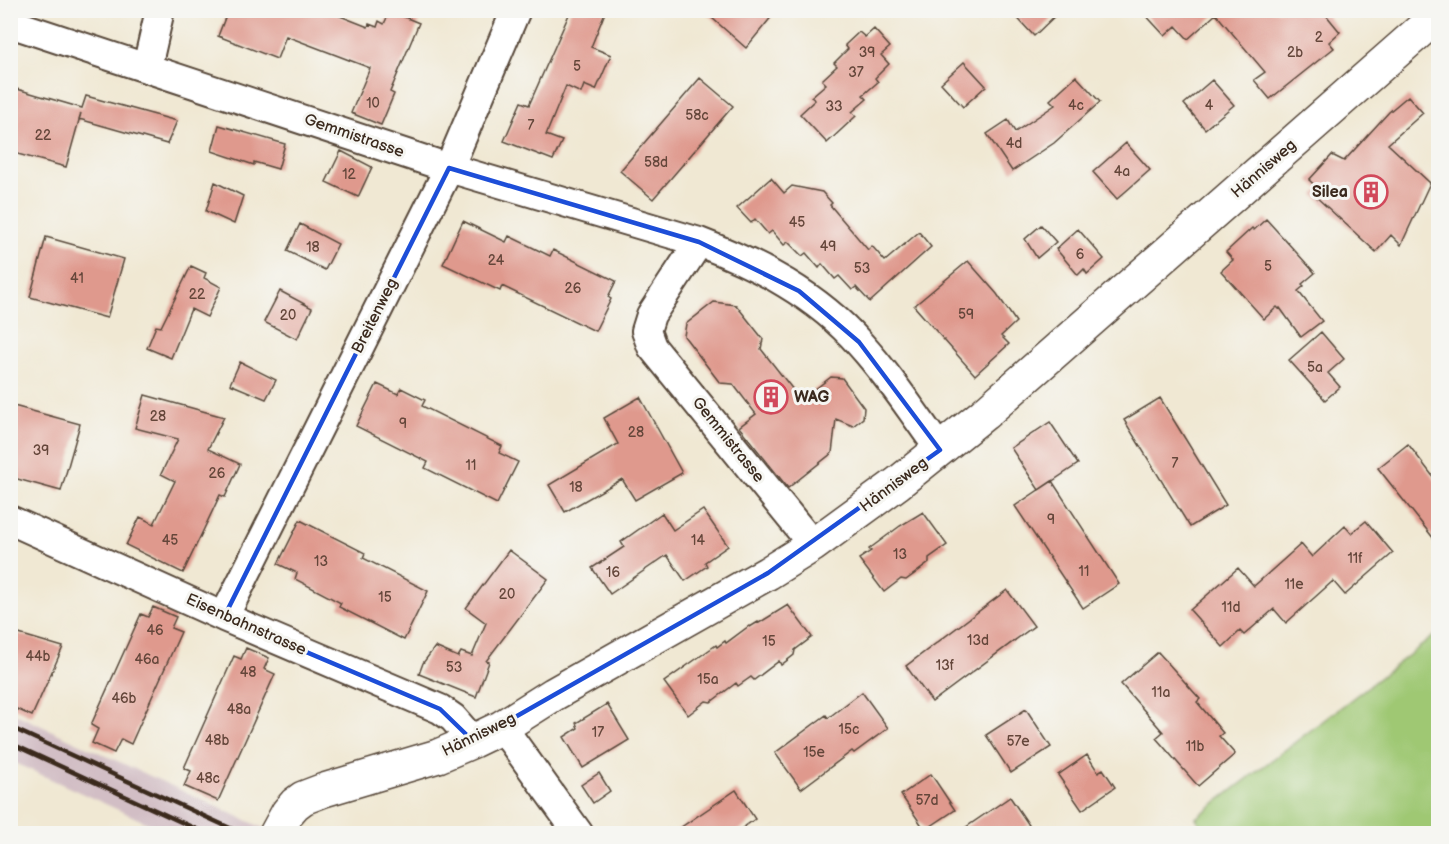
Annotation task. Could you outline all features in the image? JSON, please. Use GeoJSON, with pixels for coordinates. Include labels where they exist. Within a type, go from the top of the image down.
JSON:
{"type":"FeatureCollection","features":[{"type":"Feature","properties":{"kind":"street"},"geometry":{"type":"LineString","coordinates":[[147,67],[160,10]]}},
{"type":"Feature","properties":{"kind":"street","name":"Breitenweg"},"geometry":{"type":"LineString","coordinates":[[224,617],[449,168],[516,10]]}},
{"type":"Feature","properties":{"kind":"street","name":"Hännisweg"},"geometry":{"type":"LineString","coordinates":[[276,834],[295,804],[313,794],[438,756],[473,741],[732,594],[813,545],[940,450],[993,406],[1438,15]]}},
{"type":"Feature","properties":{"kind":"street","name":"Gemmistrasse"},"geometry":{"type":"LineString","coordinates":[[10,23],[449,168],[699,242],[765,270],[830,314],[859,342],[883,371],[940,450]]}},
{"type":"Feature","properties":{"kind":"street","name":"Gemmistrasse"},"geometry":{"type":"LineString","coordinates":[[699,242],[651,315],[646,331],[652,347],[813,545]]}},
{"type":"Feature","properties":{"kind":"street","name":"Eisenbahnstrasse"},"geometry":{"type":"LineString","coordinates":[[10,520],[224,617],[440,710],[453,718],[473,741]]}},
{"type":"Feature","properties":{"kind":"street"},"geometry":{"type":"LineString","coordinates":[[502,726],[579,834]]}},
{"type":"Feature","properties":{"kind":"highlighted area"},"geometry":{"type":"Polygon","coordinates":[[[449,168],[699,242],[799,291],[859,342],[940,450],[768,573],[473,741],[440,709],[224,617],[449,168]]]}},
{"type":"Feature","properties":{"kind":"shaded area"},"geometry":{"type":"Polygon","coordinates":[[[11,712],[274,833],[169,833],[11,761],[11,712]]]}},
{"type":"Feature","properties":{"kind":"green space"},"geometry":{"type":"Polygon","coordinates":[[[1438,633],[1438,833],[1206,833],[1196,818],[1438,633]]]}},
{"type":"Feature","properties":{"kind":"building"},"geometry":{"type":"Polygon","coordinates":[[[228,10],[325,10],[368,27],[369,24],[377,27],[379,21],[384,24],[390,11],[419,23],[390,92],[394,94],[381,125],[351,113],[370,68],[286,36],[277,59],[218,36],[228,10]]]}},
{"type":"Feature","properties":{"kind":"building"},"geometry":{"type":"Polygon","coordinates":[[[571,10],[606,10],[591,47],[611,55],[596,90],[584,85],[581,93],[566,86],[546,135],[562,141],[553,160],[504,141],[521,102],[529,105],[571,10]]]}},
{"type":"Feature","properties":{"kind":"building"},"geometry":{"type":"Polygon","coordinates":[[[703,10],[777,10],[746,48],[703,10]]]}},
{"type":"Feature","properties":{"kind":"building"},"geometry":{"type":"Polygon","coordinates":[[[1010,10],[1061,10],[1034,36],[1010,10]]]}},
{"type":"Feature","properties":{"kind":"building"},"geometry":{"type":"Polygon","coordinates":[[[1141,10],[1322,10],[1340,32],[1329,42],[1334,48],[1270,99],[1254,80],[1265,72],[1216,14],[1188,39],[1176,26],[1165,36],[1141,10]]]}},
{"type":"Feature","properties":{"kind":"building"},"geometry":{"type":"Polygon","coordinates":[[[874,29],[890,47],[881,55],[889,64],[875,78],[878,82],[863,95],[867,99],[852,112],[856,116],[827,143],[800,114],[815,100],[811,97],[826,84],[822,80],[837,66],[834,63],[848,49],[845,45],[859,32],[865,37],[874,29]]]}},
{"type":"Feature","properties":{"kind":"building"},"geometry":{"type":"Polygon","coordinates":[[[964,62],[986,86],[963,107],[941,83],[964,62]]]}},
{"type":"Feature","properties":{"kind":"building"},"geometry":{"type":"Polygon","coordinates":[[[1076,76],[1100,102],[1054,143],[1012,171],[987,134],[1008,120],[1015,132],[1055,105],[1050,100],[1076,76]]]}},
{"type":"Feature","properties":{"kind":"building"},"geometry":{"type":"Polygon","coordinates":[[[700,78],[733,106],[653,199],[620,171],[700,78]]]}},
{"type":"Feature","properties":{"kind":"building"},"geometry":{"type":"Polygon","coordinates":[[[1212,80],[1234,105],[1205,129],[1184,104],[1212,80]]]}},
{"type":"Feature","properties":{"kind":"building"},"geometry":{"type":"Polygon","coordinates":[[[10,87],[82,108],[86,96],[177,121],[167,144],[79,119],[66,167],[10,152],[10,87]]]}},
{"type":"Feature","properties":{"kind":"building","name":"Silea"},"geometry":{"type":"Polygon","coordinates":[[[1408,96],[1423,113],[1388,144],[1430,183],[1401,245],[1391,235],[1376,252],[1314,195],[1319,189],[1309,180],[1332,155],[1344,161],[1389,112],[1408,96]]]}},
{"type":"Feature","properties":{"kind":"building"},"geometry":{"type":"Polygon","coordinates":[[[219,125],[285,144],[278,169],[254,162],[254,165],[212,151],[219,125]]]}},
{"type":"Feature","properties":{"kind":"building"},"geometry":{"type":"Polygon","coordinates":[[[1126,143],[1150,170],[1117,199],[1093,172],[1126,143]]]}},
{"type":"Feature","properties":{"kind":"building"},"geometry":{"type":"Polygon","coordinates":[[[341,151],[372,167],[358,197],[326,182],[341,151]]]}},
{"type":"Feature","properties":{"kind":"building"},"geometry":{"type":"Polygon","coordinates":[[[771,178],[784,193],[792,186],[822,192],[832,203],[830,205],[868,250],[872,246],[885,261],[919,232],[931,247],[870,302],[856,287],[852,290],[839,276],[835,279],[822,264],[819,268],[806,253],[802,256],[788,242],[784,245],[772,231],[768,234],[755,219],[751,223],[737,208],[771,178]]]}},
{"type":"Feature","properties":{"kind":"building"},"geometry":{"type":"Polygon","coordinates":[[[215,182],[243,196],[234,224],[206,211],[215,182]]]}},
{"type":"Feature","properties":{"kind":"building"},"geometry":{"type":"Polygon","coordinates":[[[1266,219],[1315,273],[1302,284],[1304,286],[1298,291],[1322,321],[1301,337],[1280,308],[1277,307],[1264,319],[1221,271],[1233,260],[1226,252],[1252,228],[1254,230],[1266,219]]]}},
{"type":"Feature","properties":{"kind":"building"},"geometry":{"type":"Polygon","coordinates":[[[463,221],[506,242],[509,236],[550,256],[553,250],[616,281],[608,297],[611,299],[595,331],[502,286],[500,291],[443,264],[463,221]]]}},
{"type":"Feature","properties":{"kind":"building"},"geometry":{"type":"Polygon","coordinates":[[[300,224],[338,244],[325,270],[287,251],[300,224]]]}},
{"type":"Feature","properties":{"kind":"building"},"geometry":{"type":"Polygon","coordinates":[[[1041,225],[1056,242],[1037,258],[1025,239],[1041,225]]]}},
{"type":"Feature","properties":{"kind":"building"},"geometry":{"type":"Polygon","coordinates":[[[1078,229],[1104,259],[1087,274],[1084,269],[1078,275],[1056,249],[1078,229]]]}},
{"type":"Feature","properties":{"kind":"building"},"geometry":{"type":"Polygon","coordinates":[[[46,237],[124,259],[107,318],[30,297],[46,237]]]}},
{"type":"Feature","properties":{"kind":"building"},"geometry":{"type":"Polygon","coordinates":[[[968,261],[997,294],[1016,322],[1001,336],[1009,344],[975,375],[914,306],[968,261]]]}},
{"type":"Feature","properties":{"kind":"building"},"geometry":{"type":"Polygon","coordinates":[[[191,266],[206,273],[204,278],[221,287],[207,317],[191,309],[171,358],[147,348],[156,326],[161,327],[191,266]]]}},
{"type":"Feature","properties":{"kind":"building"},"geometry":{"type":"Polygon","coordinates":[[[280,291],[312,308],[297,339],[264,322],[280,291]]]}},
{"type":"Feature","properties":{"kind":"building","name":"WAG"},"geometry":{"type":"Polygon","coordinates":[[[714,302],[736,305],[763,339],[761,349],[801,400],[831,377],[842,378],[864,408],[863,418],[853,426],[836,419],[832,453],[788,488],[739,427],[756,414],[733,384],[720,383],[684,336],[686,324],[714,302]]]}},
{"type":"Feature","properties":{"kind":"building"},"geometry":{"type":"Polygon","coordinates":[[[1321,332],[1344,359],[1328,373],[1340,387],[1325,400],[1289,360],[1321,332]]]}},
{"type":"Feature","properties":{"kind":"building"},"geometry":{"type":"Polygon","coordinates":[[[240,362],[276,380],[266,399],[230,384],[240,362]]]}},
{"type":"Feature","properties":{"kind":"building"},"geometry":{"type":"Polygon","coordinates":[[[377,384],[398,394],[401,388],[425,400],[422,406],[502,446],[499,453],[518,462],[497,504],[425,468],[428,462],[356,426],[377,384]]]}},
{"type":"Feature","properties":{"kind":"building"},"geometry":{"type":"Polygon","coordinates":[[[145,395],[224,417],[208,449],[240,464],[225,497],[220,495],[183,573],[126,545],[140,517],[154,524],[175,481],[161,474],[178,439],[135,428],[145,395]]]}},
{"type":"Feature","properties":{"kind":"building"},"geometry":{"type":"Polygon","coordinates":[[[640,397],[682,473],[635,500],[622,479],[565,512],[549,485],[618,444],[604,418],[640,397]]]}},
{"type":"Feature","properties":{"kind":"building"},"geometry":{"type":"Polygon","coordinates":[[[1160,398],[1226,505],[1190,527],[1124,420],[1160,398]]]}},
{"type":"Feature","properties":{"kind":"building"},"geometry":{"type":"Polygon","coordinates":[[[10,405],[80,424],[61,491],[10,477],[10,405]]]}},
{"type":"Feature","properties":{"kind":"building"},"geometry":{"type":"Polygon","coordinates":[[[1050,422],[1078,464],[1039,490],[1011,448],[1050,422]]]}},
{"type":"Feature","properties":{"kind":"building"},"geometry":{"type":"Polygon","coordinates":[[[1408,444],[1438,483],[1438,544],[1378,468],[1408,444]]]}},
{"type":"Feature","properties":{"kind":"building"},"geometry":{"type":"Polygon","coordinates":[[[1052,481],[1119,584],[1083,608],[1015,506],[1052,481]]]}},
{"type":"Feature","properties":{"kind":"building"},"geometry":{"type":"Polygon","coordinates":[[[703,510],[728,546],[705,562],[707,566],[685,581],[667,555],[610,594],[592,568],[624,547],[621,542],[662,513],[673,530],[703,510]]]}},
{"type":"Feature","properties":{"kind":"building"},"geometry":{"type":"Polygon","coordinates":[[[923,512],[947,545],[929,558],[929,563],[906,580],[901,579],[884,592],[859,559],[900,526],[923,512]]]}},
{"type":"Feature","properties":{"kind":"building"},"geometry":{"type":"Polygon","coordinates":[[[300,520],[365,553],[363,558],[428,591],[404,640],[339,607],[341,603],[295,579],[297,573],[278,564],[300,520]]]}},
{"type":"Feature","properties":{"kind":"building"},"geometry":{"type":"Polygon","coordinates":[[[1366,521],[1393,553],[1345,595],[1333,581],[1286,623],[1274,609],[1244,635],[1240,631],[1223,647],[1190,610],[1238,568],[1254,586],[1301,544],[1312,557],[1345,526],[1351,533],[1366,521]]]}},
{"type":"Feature","properties":{"kind":"building"},"geometry":{"type":"Polygon","coordinates":[[[509,550],[548,579],[486,661],[489,662],[476,697],[419,674],[423,663],[435,647],[458,657],[461,652],[472,656],[486,623],[466,608],[509,550]]]}},
{"type":"Feature","properties":{"kind":"building"},"geometry":{"type":"Polygon","coordinates":[[[1007,590],[1034,626],[932,702],[906,666],[1007,590]]]}},
{"type":"Feature","properties":{"kind":"building"},"geometry":{"type":"Polygon","coordinates":[[[788,605],[812,637],[781,665],[779,661],[754,680],[751,677],[738,686],[736,683],[711,702],[706,701],[688,715],[664,682],[716,645],[717,647],[725,641],[726,643],[749,626],[759,623],[788,605]]]}},
{"type":"Feature","properties":{"kind":"building"},"geometry":{"type":"Polygon","coordinates":[[[153,607],[176,617],[171,628],[181,632],[131,744],[121,739],[114,753],[92,743],[98,729],[91,725],[141,614],[148,617],[153,607]]]}},
{"type":"Feature","properties":{"kind":"building"},"geometry":{"type":"Polygon","coordinates":[[[19,634],[63,647],[32,716],[10,706],[10,654],[19,634]]]}},
{"type":"Feature","properties":{"kind":"building"},"geometry":{"type":"Polygon","coordinates":[[[246,648],[269,658],[264,669],[275,674],[218,801],[184,786],[191,771],[184,768],[234,656],[241,659],[246,648]]]}},
{"type":"Feature","properties":{"kind":"building"},"geometry":{"type":"Polygon","coordinates":[[[1158,652],[1200,699],[1197,702],[1223,733],[1219,736],[1235,754],[1198,786],[1156,738],[1163,732],[1121,684],[1158,652]]]}},
{"type":"Feature","properties":{"kind":"building"},"geometry":{"type":"Polygon","coordinates":[[[862,692],[888,728],[854,753],[852,751],[801,789],[775,753],[826,715],[828,718],[862,692]]]}},
{"type":"Feature","properties":{"kind":"building"},"geometry":{"type":"Polygon","coordinates":[[[607,704],[629,740],[583,768],[564,737],[578,728],[576,723],[607,704]]]}},
{"type":"Feature","properties":{"kind":"building"},"geometry":{"type":"Polygon","coordinates":[[[1026,709],[1051,747],[1011,773],[986,735],[1026,709]]]}},
{"type":"Feature","properties":{"kind":"building"},"geometry":{"type":"Polygon","coordinates":[[[1087,755],[1098,772],[1103,769],[1115,787],[1082,810],[1058,775],[1087,755]]]}},
{"type":"Feature","properties":{"kind":"building"},"geometry":{"type":"Polygon","coordinates":[[[599,773],[610,791],[593,803],[581,785],[599,773]]]}},
{"type":"Feature","properties":{"kind":"building"},"geometry":{"type":"Polygon","coordinates":[[[931,774],[955,810],[925,830],[901,795],[931,774]]]}},
{"type":"Feature","properties":{"kind":"building"},"geometry":{"type":"Polygon","coordinates":[[[736,790],[755,819],[734,834],[671,834],[736,790]]]}},
{"type":"Feature","properties":{"kind":"building"},"geometry":{"type":"Polygon","coordinates":[[[1010,797],[1029,825],[1017,834],[956,834],[1010,797]]]}},
{"type":"Feature","properties":{"kind":"railway"},"geometry":{"type":"LineString","coordinates":[[10,727],[243,834]]}},
{"type":"Feature","properties":{"kind":"railway"},"geometry":{"type":"LineString","coordinates":[[10,743],[207,834]]}},
{"type":"Feature","properties":{"kind":"place","name":"Silea"},"geometry":{"type":"Point","coordinates":[1371,192]}},
{"type":"Feature","properties":{"kind":"place","name":"WAG"},"geometry":{"type":"Point","coordinates":[771,397]}}]}
